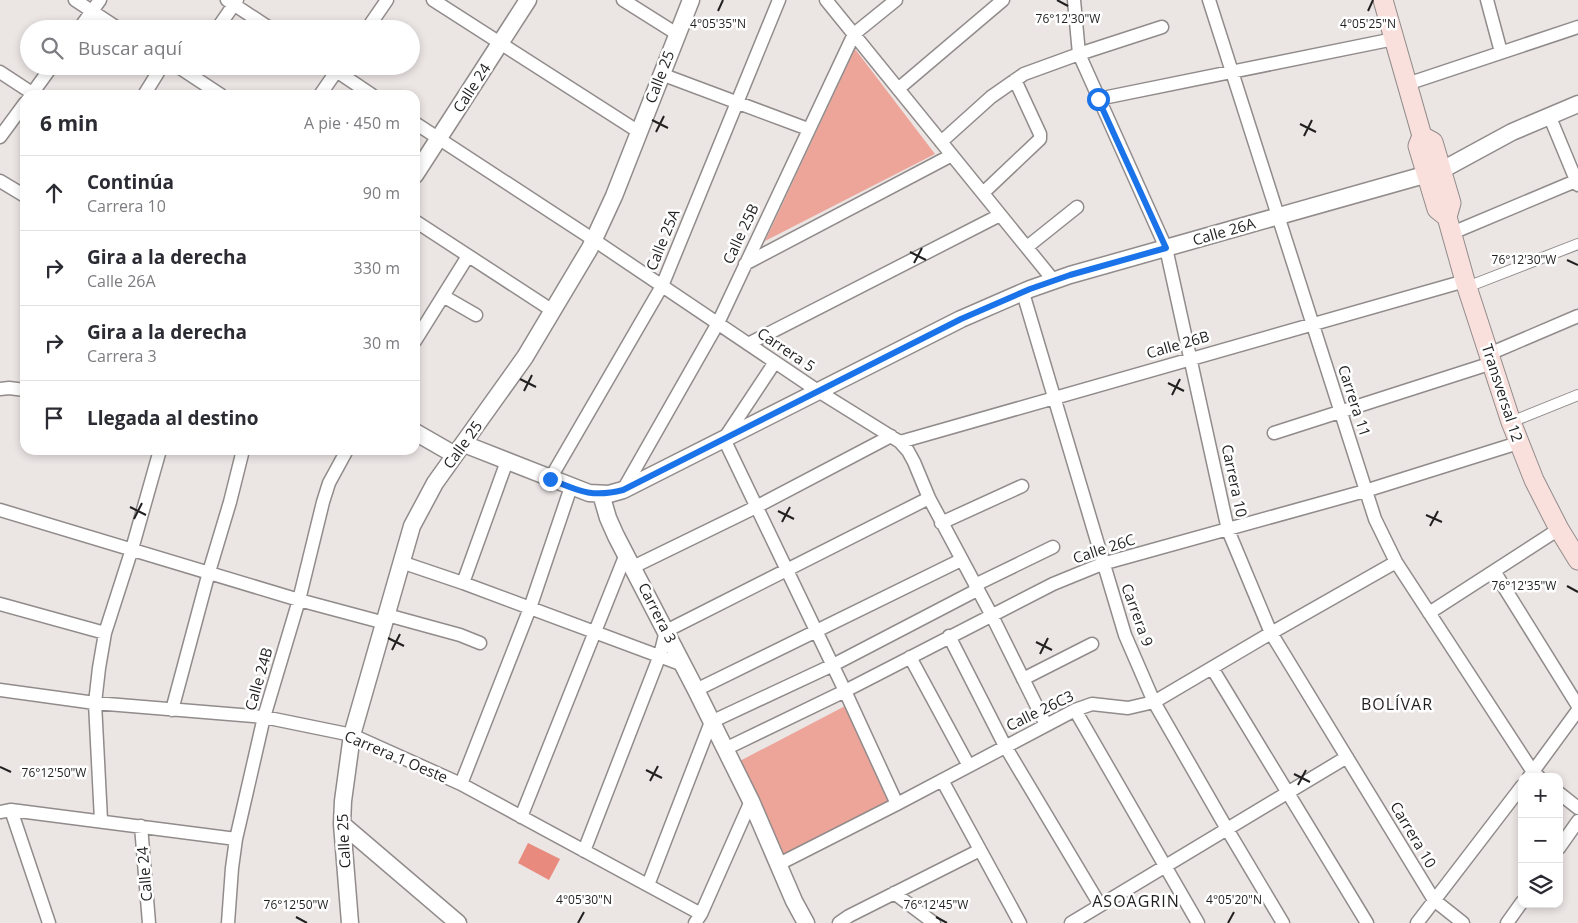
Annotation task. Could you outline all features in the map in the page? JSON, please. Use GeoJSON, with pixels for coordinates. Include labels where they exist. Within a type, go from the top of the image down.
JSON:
{"type":"FeatureCollection","features":[{"type":"Feature","properties":{"kind":"main road","name":"Transversal 12"},"geometry":{"type":"LineString","coordinates":[[1383,0],[1422,136],[1433,142],[1434,173],[1451,203],[1449,225],[1466,284],[1518,443],[1559,529],[1578,560]]}},
{"type":"Feature","properties":{"kind":"street"},"geometry":{"type":"LineString","coordinates":[[75,0],[106,20]]}},
{"type":"Feature","properties":{"kind":"street"},"geometry":{"type":"LineString","coordinates":[[86,20],[100,0]]}},
{"type":"Feature","properties":{"kind":"street"},"geometry":{"type":"LineString","coordinates":[[373,20],[387,0]]}},
{"type":"Feature","properties":{"kind":"street"},"geometry":{"type":"LineString","coordinates":[[433,0],[639,132]]}},
{"type":"Feature","properties":{"kind":"street","name":"Calle 24"},"geometry":{"type":"LineString","coordinates":[[420,167],[528,0]]}},
{"type":"Feature","properties":{"kind":"street"},"geometry":{"type":"LineString","coordinates":[[623,0],[677,34]]}},
{"type":"Feature","properties":{"kind":"street","name":"Calle 25"},"geometry":{"type":"LineString","coordinates":[[351,922],[342,824],[342,801],[352,735],[412,526],[435,483],[525,357],[554,311],[594,240],[614,196],[691,0]]}},
{"type":"Feature","properties":{"kind":"street","name":"Calle 25A"},"geometry":{"type":"LineString","coordinates":[[550,479],[662,286],[779,0]]}},
{"type":"Feature","properties":{"kind":"street"},"geometry":{"type":"LineString","coordinates":[[826,0],[1054,281]]}},
{"type":"Feature","properties":{"kind":"street","name":"Calle 25B"},"geometry":{"type":"LineString","coordinates":[[623,490],[718,323],[854,34],[896,0]]}},
{"type":"Feature","properties":{"kind":"street"},"geometry":{"type":"LineString","coordinates":[[898,89],[1003,0]]}},
{"type":"Feature","properties":{"kind":"street","name":"Carrera 10"},"geometry":{"type":"LineString","coordinates":[[1074,0],[1079,54],[1166,248],[1228,530],[1271,633],[1434,900],[1463,923]]}},
{"type":"Feature","properties":{"kind":"street","name":"Carrera 11"},"geometry":{"type":"LineString","coordinates":[[1209,0],[1375,519],[1396,562],[1532,773]]}},
{"type":"Feature","properties":{"kind":"street"},"geometry":{"type":"LineString","coordinates":[[1487,0],[1501,52]]}},
{"type":"Feature","properties":{"kind":"street"},"geometry":{"type":"LineString","coordinates":[[222,20],[233,2],[258,20]]}},
{"type":"Feature","properties":{"kind":"street"},"geometry":{"type":"LineString","coordinates":[[941,142],[1014,80],[1040,67],[1162,27]]}},
{"type":"Feature","properties":{"kind":"street"},"geometry":{"type":"LineString","coordinates":[[1407,84],[1578,27]]}},
{"type":"Feature","properties":{"kind":"street"},"geometry":{"type":"LineString","coordinates":[[1098,99],[1394,39]]}},
{"type":"Feature","properties":{"kind":"street"},"geometry":{"type":"LineString","coordinates":[[0,72],[23,90]]}},
{"type":"Feature","properties":{"kind":"street"},"geometry":{"type":"LineString","coordinates":[[661,74],[808,129]]}},
{"type":"Feature","properties":{"kind":"street"},"geometry":{"type":"LineString","coordinates":[[35,90],[46,75]]}},
{"type":"Feature","properties":{"kind":"street"},"geometry":{"type":"LineString","coordinates":[[147,90],[156,75]]}},
{"type":"Feature","properties":{"kind":"street"},"geometry":{"type":"LineString","coordinates":[[194,75],[214,90]]}},
{"type":"Feature","properties":{"kind":"street"},"geometry":{"type":"LineString","coordinates":[[323,90],[331,75]]}},
{"type":"Feature","properties":{"kind":"street"},"geometry":{"type":"LineString","coordinates":[[345,75],[365,90]]}},
{"type":"Feature","properties":{"kind":"street"},"geometry":{"type":"LineString","coordinates":[[982,193],[1040,139],[1040,134],[1014,80]]}},
{"type":"Feature","properties":{"kind":"street","name":"Calle 26A"},"geometry":{"type":"LineString","coordinates":[[601,494],[623,490],[961,319],[1023,292],[1166,248],[1434,173],[1512,132],[1578,104]]}},
{"type":"Feature","properties":{"kind":"street"},"geometry":{"type":"LineString","coordinates":[[0,137],[20,111]]}},
{"type":"Feature","properties":{"kind":"street"},"geometry":{"type":"LineString","coordinates":[[1449,225],[1577,182],[1549,115]]}},
{"type":"Feature","properties":{"kind":"street","name":"Carrera 5"},"geometry":{"type":"LineString","coordinates":[[420,126],[594,240],[818,391],[896,439],[908,451],[914,462],[941,522],[991,614],[1046,725]]}},
{"type":"Feature","properties":{"kind":"street"},"geometry":{"type":"LineString","coordinates":[[745,264],[952,155]]}},
{"type":"Feature","properties":{"kind":"street"},"geometry":{"type":"LineString","coordinates":[[0,181],[20,193]]}},
{"type":"Feature","properties":{"kind":"street"},"geometry":{"type":"LineString","coordinates":[[1027,247],[1077,207]]}},
{"type":"Feature","properties":{"kind":"street"},"geometry":{"type":"LineString","coordinates":[[748,344],[1000,215]]}},
{"type":"Feature","properties":{"kind":"street"},"geometry":{"type":"LineString","coordinates":[[420,224],[554,311]]}},
{"type":"Feature","properties":{"kind":"street","name":"Calle 26B"},"geometry":{"type":"LineString","coordinates":[[629,561],[756,507],[896,439],[1054,399],[1312,323],[1466,284],[1578,244]]}},
{"type":"Feature","properties":{"kind":"street"},"geometry":{"type":"LineString","coordinates":[[420,330],[468,256]]}},
{"type":"Feature","properties":{"kind":"street","name":"Carrera 9"},"geometry":{"type":"LineString","coordinates":[[1023,292],[1102,564],[1125,635],[1154,702],[1226,830],[1283,923]]}},
{"type":"Feature","properties":{"kind":"street"},"geometry":{"type":"LineString","coordinates":[[443,296],[476,315]]}},
{"type":"Feature","properties":{"kind":"street"},"geometry":{"type":"LineString","coordinates":[[1274,433],[1340,412],[1490,359],[1578,316]]}},
{"type":"Feature","properties":{"kind":"street"},"geometry":{"type":"LineString","coordinates":[[775,362],[724,439],[833,665],[897,804]]}},
{"type":"Feature","properties":{"kind":"street"},"geometry":{"type":"LineString","coordinates":[[0,389],[20,389]]}},
{"type":"Feature","properties":{"kind":"street"},"geometry":{"type":"LineString","coordinates":[[1511,422],[1578,395]]}},
{"type":"Feature","properties":{"kind":"street"},"geometry":{"type":"LineString","coordinates":[[420,434],[460,450],[507,461],[589,494],[601,494]]}},
{"type":"Feature","properties":{"kind":"street","name":"Calle 26C"},"geometry":{"type":"LineString","coordinates":[[725,749],[845,691],[991,614],[1053,584],[1102,564],[1365,491],[1518,443]]}},
{"type":"Feature","properties":{"kind":"street"},"geometry":{"type":"LineString","coordinates":[[101,820],[95,702],[99,668],[105,633],[132,549],[159,455]]}},
{"type":"Feature","properties":{"kind":"street"},"geometry":{"type":"LineString","coordinates":[[172,710],[242,455]]}},
{"type":"Feature","properties":{"kind":"street","name":"Calle 24B"},"geometry":{"type":"LineString","coordinates":[[228,923],[236,839],[264,717],[298,600],[323,502],[329,483],[344,455]]}},
{"type":"Feature","properties":{"kind":"street"},"geometry":{"type":"LineString","coordinates":[[462,582],[507,461]]}},
{"type":"Feature","properties":{"kind":"street"},"geometry":{"type":"LineString","coordinates":[[941,522],[1022,486]]}},
{"type":"Feature","properties":{"kind":"street"},"geometry":{"type":"LineString","coordinates":[[461,784],[530,608],[571,487]]}},
{"type":"Feature","properties":{"kind":"street","name":"Carrera 3"},"geometry":{"type":"LineString","coordinates":[[601,494],[608,518],[684,665],[751,801],[778,864]]}},
{"type":"Feature","properties":{"kind":"street"},"geometry":{"type":"LineString","coordinates":[[584,851],[660,655],[666,631],[929,498]]}},
{"type":"Feature","properties":{"kind":"street"},"geometry":{"type":"LineString","coordinates":[[0,510],[298,600],[460,635],[480,643]]}},
{"type":"Feature","properties":{"kind":"street"},"geometry":{"type":"LineString","coordinates":[[1429,612],[1559,529]]}},
{"type":"Feature","properties":{"kind":"street"},"geometry":{"type":"LineString","coordinates":[[648,885],[711,722],[833,665],[1052,547]]}},
{"type":"Feature","properties":{"kind":"street"},"geometry":{"type":"LineString","coordinates":[[696,690],[961,560]]}},
{"type":"Feature","properties":{"kind":"street"},"geometry":{"type":"LineString","coordinates":[[521,817],[595,632],[629,561]]}},
{"type":"Feature","properties":{"kind":"street"},"geometry":{"type":"LineString","coordinates":[[401,562],[462,582],[684,665]]}},
{"type":"Feature","properties":{"kind":"street","name":"Calle 26C3"},"geometry":{"type":"LineString","coordinates":[[778,864],[897,804],[1075,710],[1092,704],[1128,708],[1154,702],[1396,562]]}},
{"type":"Feature","properties":{"kind":"street"},"geometry":{"type":"LineString","coordinates":[[1494,571],[1578,706]]}},
{"type":"Feature","properties":{"kind":"street"},"geometry":{"type":"LineString","coordinates":[[0,604],[105,633]]}},
{"type":"Feature","properties":{"kind":"street"},"geometry":{"type":"LineString","coordinates":[[949,636],[1005,746],[1100,905]]}},
{"type":"Feature","properties":{"kind":"street"},"geometry":{"type":"LineString","coordinates":[[1024,679],[1092,644]]}},
{"type":"Feature","properties":{"kind":"street"},"geometry":{"type":"LineString","coordinates":[[910,657],[969,766]]}},
{"type":"Feature","properties":{"kind":"street"},"geometry":{"type":"LineString","coordinates":[[1212,668],[1367,923]]}},
{"type":"Feature","properties":{"kind":"street","name":"Carrera 1 Oeste"},"geometry":{"type":"LineString","coordinates":[[0,690],[172,710],[264,717],[352,735],[461,784],[648,885],[698,918]]}},
{"type":"Feature","properties":{"kind":"street"},"geometry":{"type":"LineString","coordinates":[[1075,710],[1198,923]]}},
{"type":"Feature","properties":{"kind":"street"},"geometry":{"type":"LineString","coordinates":[[1534,773],[1578,710]]}},
{"type":"Feature","properties":{"kind":"street"},"geometry":{"type":"LineString","coordinates":[[1070,923],[1347,757]]}},
{"type":"Feature","properties":{"kind":"street"},"geometry":{"type":"LineString","coordinates":[[942,780],[1020,923]]}},
{"type":"Feature","properties":{"kind":"street"},"geometry":{"type":"LineString","coordinates":[[1417,923],[1518,791]]}},
{"type":"Feature","properties":{"kind":"street"},"geometry":{"type":"LineString","coordinates":[[1563,796],[1578,808]]}},
{"type":"Feature","properties":{"kind":"street"},"geometry":{"type":"LineString","coordinates":[[698,918],[751,801]]}},
{"type":"Feature","properties":{"kind":"street"},"geometry":{"type":"LineString","coordinates":[[49,923],[5,811],[101,820],[236,839]]}},
{"type":"Feature","properties":{"kind":"street"},"geometry":{"type":"LineString","coordinates":[[1563,842],[1578,821]]}},
{"type":"Feature","properties":{"kind":"street"},"geometry":{"type":"LineString","coordinates":[[342,824],[458,923]]}},
{"type":"Feature","properties":{"kind":"street","name":"Calle 24"},"geometry":{"type":"LineString","coordinates":[[141,826],[149,923]]}},
{"type":"Feature","properties":{"kind":"street"},"geometry":{"type":"LineString","coordinates":[[839,923],[849,916],[980,850]]}},
{"type":"Feature","properties":{"kind":"street"},"geometry":{"type":"LineString","coordinates":[[778,864],[806,923]]}},
{"type":"Feature","properties":{"kind":"street"},"geometry":{"type":"LineString","coordinates":[[894,893],[934,923]]}},
{"type":"Feature","properties":{"kind":"street"},"geometry":{"type":"LineString","coordinates":[[1507,923],[1518,908]]}},
{"type":"Feature","properties":{"kind":"shaded area"},"geometry":{"type":"Polygon","coordinates":[[[855,49],[935,154],[765,241],[855,49]]]}},
{"type":"Feature","properties":{"kind":"shaded area"},"geometry":{"type":"Polygon","coordinates":[[[847,705],[892,804],[783,856],[736,763],[847,705]]]}},
{"type":"Feature","properties":{"kind":"shaded area"},"geometry":{"type":"Polygon","coordinates":[[[528,843],[560,859],[549,880],[518,863],[528,843]]]}},
{"type":"Feature","properties":{"kind":"district","name":"BOLÍVAR"},"geometry":{"type":"Point","coordinates":[1397,704]}},
{"type":"Feature","properties":{"kind":"district","name":"ASOAGRIN"},"geometry":{"type":"Point","coordinates":[1136,901]}},
{"type":"Feature","properties":{"kind":"route"},"geometry":{"type":"LineString","coordinates":[[550,479],[589,494],[609,494],[623,490],[961,319],[1030,289],[1070,275],[1166,248],[1098,99]]}}]}
